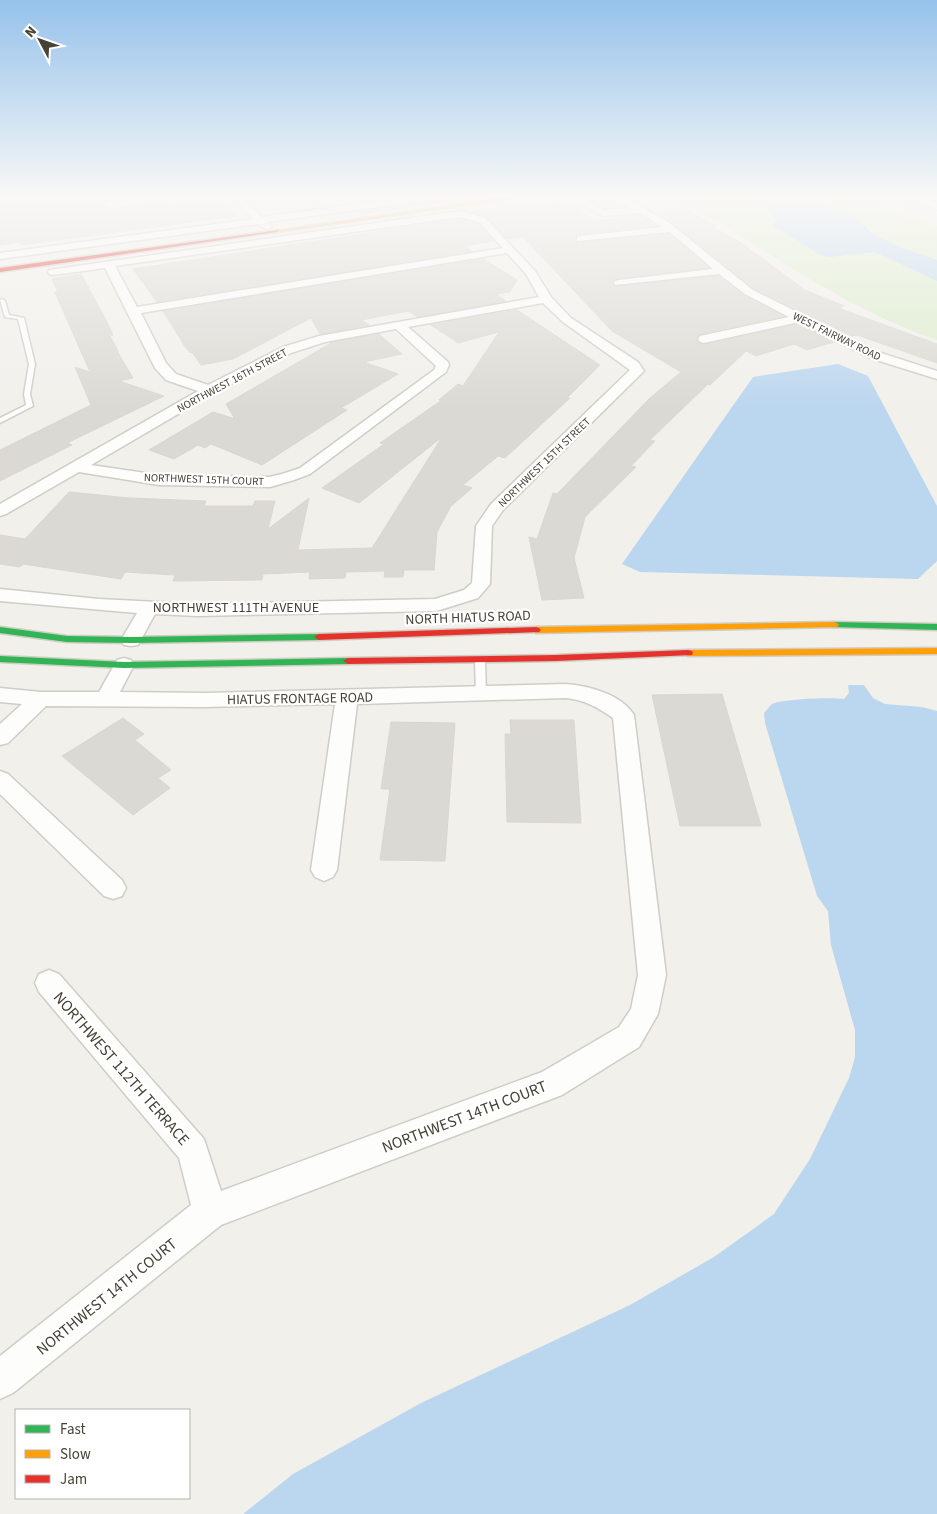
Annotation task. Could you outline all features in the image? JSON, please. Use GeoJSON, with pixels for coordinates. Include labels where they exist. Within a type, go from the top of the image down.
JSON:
{"type":"FeatureCollection","features":[{"type":"Feature","properties":{"kind":"street"},"geometry":{"type":"LineString","coordinates":[[53,272],[76,269]]}},
{"type":"Feature","properties":{"kind":"street"},"geometry":{"type":"LineString","coordinates":[[111,269],[160,365],[171,376],[209,390]]}},
{"type":"Feature","properties":{"kind":"street"},"geometry":{"type":"LineString","coordinates":[[134,311],[395,269]]}},
{"type":"Feature","properties":{"kind":"street"},"geometry":{"type":"LineString","coordinates":[[527,269],[546,299]]}},
{"type":"Feature","properties":{"kind":"street","name":"WEST FAIRWAY ROAD"},"geometry":{"type":"LineString","coordinates":[[719,269],[741,288],[874,355],[937,375]]}},
{"type":"Feature","properties":{"kind":"street"},"geometry":{"type":"LineString","coordinates":[[619,283],[722,271]]}},
{"type":"Feature","properties":{"kind":"street","name":"NORTHWEST 16TH STREET"},"geometry":{"type":"LineString","coordinates":[[0,511],[209,390],[287,350],[323,339],[546,299]]}},
{"type":"Feature","properties":{"kind":"street","name":"NORTHWEST 15TH STREET"},"geometry":{"type":"LineString","coordinates":[[471,594],[481,584],[484,526],[497,507],[638,371],[567,320],[546,299]]}},
{"type":"Feature","properties":{"kind":"street"},"geometry":{"type":"LineString","coordinates":[[704,339],[800,318]]}},
{"type":"Feature","properties":{"kind":"street","name":"NORTHWEST 15TH COURT"},"geometry":{"type":"LineString","coordinates":[[77,467],[158,480],[270,482],[305,471],[439,372],[443,365],[398,326]]}},
{"type":"Feature","properties":{"kind":"street","name":"NORTHWEST 111TH AVENUE"},"geometry":{"type":"LineString","coordinates":[[0,595],[99,605],[197,610],[436,605],[471,594]]}},
{"type":"Feature","properties":{"kind":"street"},"geometry":{"type":"LineString","coordinates":[[105,700],[149,608]]}},
{"type":"Feature","properties":{"kind":"street","name":"NORTH HIATUS ROAD"},"geometry":{"type":"LineString","coordinates":[[0,659],[127,653],[284,638],[570,629],[812,625],[937,627]]}},
{"type":"Feature","properties":{"kind":"street","name":"NORTH HIATUS ROAD"},"geometry":{"type":"LineString","coordinates":[[0,630],[67,639],[127,653],[480,660],[704,652],[937,652]]}},
{"type":"Feature","properties":{"kind":"street","name":"HIATUS FRONTAGE ROAD"},"geometry":{"type":"LineString","coordinates":[[0,695],[41,699],[205,700],[566,691],[584,692],[600,698]]}},
{"type":"Feature","properties":{"kind":"street"},"geometry":{"type":"LineString","coordinates":[[324,870],[347,697]]}},
{"type":"Feature","properties":{"kind":"street","name":"NORTHWEST 14TH COURT"},"geometry":{"type":"LineString","coordinates":[[0,1380],[210,1212],[551,1084],[629,1037],[644,1014],[652,975],[622,715],[600,698]]}},
{"type":"Feature","properties":{"kind":"street"},"geometry":{"type":"LineString","coordinates":[[0,737],[41,699]]}},
{"type":"Feature","properties":{"kind":"street"},"geometry":{"type":"LineString","coordinates":[[0,780],[112,888]]}},
{"type":"Feature","properties":{"kind":"street","name":"NORTHWEST 112TH TERRACE"},"geometry":{"type":"LineString","coordinates":[[49,983],[193,1150],[210,1212]]}},
{"type":"Feature","properties":{"kind":"lane"},"geometry":{"type":"LineString","coordinates":[[0,420],[30,406],[27,394],[28,378],[32,364],[21,318],[7,316],[1,300]]}},
{"type":"Feature","properties":{"kind":"lane"},"geometry":{"type":"LineString","coordinates":[[480,660],[481,694]]}},
{"type":"Feature","properties":{"kind":"green space"},"geometry":{"type":"Polygon","coordinates":[[[793,269],[937,269],[937,340],[869,311],[793,269]]]}},
{"type":"Feature","properties":{"kind":"water"},"geometry":{"type":"Polygon","coordinates":[[[911,269],[937,269],[937,281],[911,269]]]}},
{"type":"Feature","properties":{"kind":"water"},"geometry":{"type":"Polygon","coordinates":[[[838,364],[868,376],[937,506],[937,561],[918,579],[640,572],[622,564],[753,377],[838,364]]]}},
{"type":"Feature","properties":{"kind":"water"},"geometry":{"type":"Polygon","coordinates":[[[848,685],[864,685],[873,698],[885,704],[922,707],[937,711],[937,1514],[243,1514],[293,1474],[421,1403],[630,1305],[714,1257],[774,1214],[810,1159],[849,1078],[855,1057],[855,1030],[831,945],[828,911],[817,896],[765,723],[764,713],[772,704],[777,702],[829,698],[844,699],[849,693],[848,685]]]}},
{"type":"Feature","properties":{"kind":"building"},"geometry":{"type":"Polygon","coordinates":[[[133,269],[135,269],[363,269],[157,302],[133,269]]]}},
{"type":"Feature","properties":{"kind":"building"},"geometry":{"type":"Polygon","coordinates":[[[424,269],[499,269],[517,280],[510,292],[497,294],[505,301],[418,317],[408,311],[362,320],[369,325],[320,334],[311,318],[233,359],[201,365],[192,352],[190,353],[184,345],[163,311],[424,269]]]}},
{"type":"Feature","properties":{"kind":"building"},"geometry":{"type":"Polygon","coordinates":[[[553,269],[703,269],[619,278],[613,280],[614,287],[718,276],[744,296],[784,316],[700,334],[696,338],[700,344],[704,345],[799,324],[834,342],[807,350],[794,344],[756,356],[746,351],[710,385],[708,384],[650,440],[655,441],[631,466],[636,467],[585,517],[574,558],[584,598],[542,600],[529,537],[537,539],[553,493],[557,494],[649,399],[681,372],[612,331],[553,269]]]}},
{"type":"Feature","properties":{"kind":"building"},"geometry":{"type":"Polygon","coordinates":[[[729,269],[776,269],[805,290],[844,306],[838,308],[937,344],[937,363],[857,335],[851,336],[754,288],[729,269]]]}},
{"type":"Feature","properties":{"kind":"building"},"geometry":{"type":"Polygon","coordinates":[[[81,274],[107,322],[113,335],[110,336],[117,351],[133,378],[119,381],[164,396],[67,443],[72,445],[0,481],[0,450],[91,405],[75,367],[90,372],[55,292],[58,292],[52,279],[81,274]]]}},
{"type":"Feature","properties":{"kind":"building"},"geometry":{"type":"Polygon","coordinates":[[[517,310],[600,365],[567,398],[570,398],[505,458],[498,456],[463,485],[472,488],[451,506],[437,532],[434,570],[404,570],[403,577],[384,577],[385,571],[346,572],[345,578],[309,579],[310,572],[263,574],[262,580],[173,581],[175,575],[125,572],[121,579],[23,564],[20,567],[0,564],[0,535],[25,539],[69,492],[129,498],[206,501],[204,506],[253,506],[255,501],[275,501],[268,529],[309,498],[298,550],[372,548],[442,437],[359,503],[322,488],[384,444],[380,443],[442,400],[439,400],[458,384],[463,386],[499,332],[458,343],[431,325],[517,310]]]}},
{"type":"Feature","properties":{"kind":"building"},"geometry":{"type":"Polygon","coordinates":[[[379,334],[402,354],[364,362],[398,374],[341,408],[347,410],[262,465],[211,444],[205,448],[198,445],[174,459],[149,450],[213,412],[235,419],[226,404],[333,342],[379,334]]]}},
{"type":"Feature","properties":{"kind":"building"},"geometry":{"type":"Polygon","coordinates":[[[722,694],[761,826],[680,826],[652,695],[722,694]]]}},
{"type":"Feature","properties":{"kind":"building"},"geometry":{"type":"Polygon","coordinates":[[[123,718],[144,734],[135,740],[171,770],[158,778],[170,788],[133,815],[62,756],[123,718]]]}},
{"type":"Feature","properties":{"kind":"building"},"geometry":{"type":"Polygon","coordinates":[[[510,720],[574,720],[581,823],[507,822],[505,734],[511,734],[510,720]]]}},
{"type":"Feature","properties":{"kind":"building"},"geometry":{"type":"Polygon","coordinates":[[[391,722],[455,723],[445,861],[380,860],[390,789],[381,789],[391,722]]]}},
{"type":"Feature","properties":{"kind":"traffic: fast"},"geometry":{"type":"LineString","coordinates":[[834,625],[937,627]]}},
{"type":"Feature","properties":{"kind":"traffic: fast"},"geometry":{"type":"LineString","coordinates":[[0,630],[67,639],[131,640],[319,637]]}},
{"type":"Feature","properties":{"kind":"traffic: fast"},"geometry":{"type":"LineString","coordinates":[[0,659],[124,665],[348,661]]}},
{"type":"Feature","properties":{"kind":"traffic: slow"},"geometry":{"type":"LineString","coordinates":[[536,630],[834,625]]}},
{"type":"Feature","properties":{"kind":"traffic: slow"},"geometry":{"type":"LineString","coordinates":[[688,653],[937,651]]}},
{"type":"Feature","properties":{"kind":"traffic: jam"},"geometry":{"type":"LineString","coordinates":[[0,270],[10,269]]}},
{"type":"Feature","properties":{"kind":"traffic: jam"},"geometry":{"type":"LineString","coordinates":[[319,637],[536,630]]}},
{"type":"Feature","properties":{"kind":"traffic: jam"},"geometry":{"type":"LineString","coordinates":[[348,661],[556,658],[688,653]]}}]}
